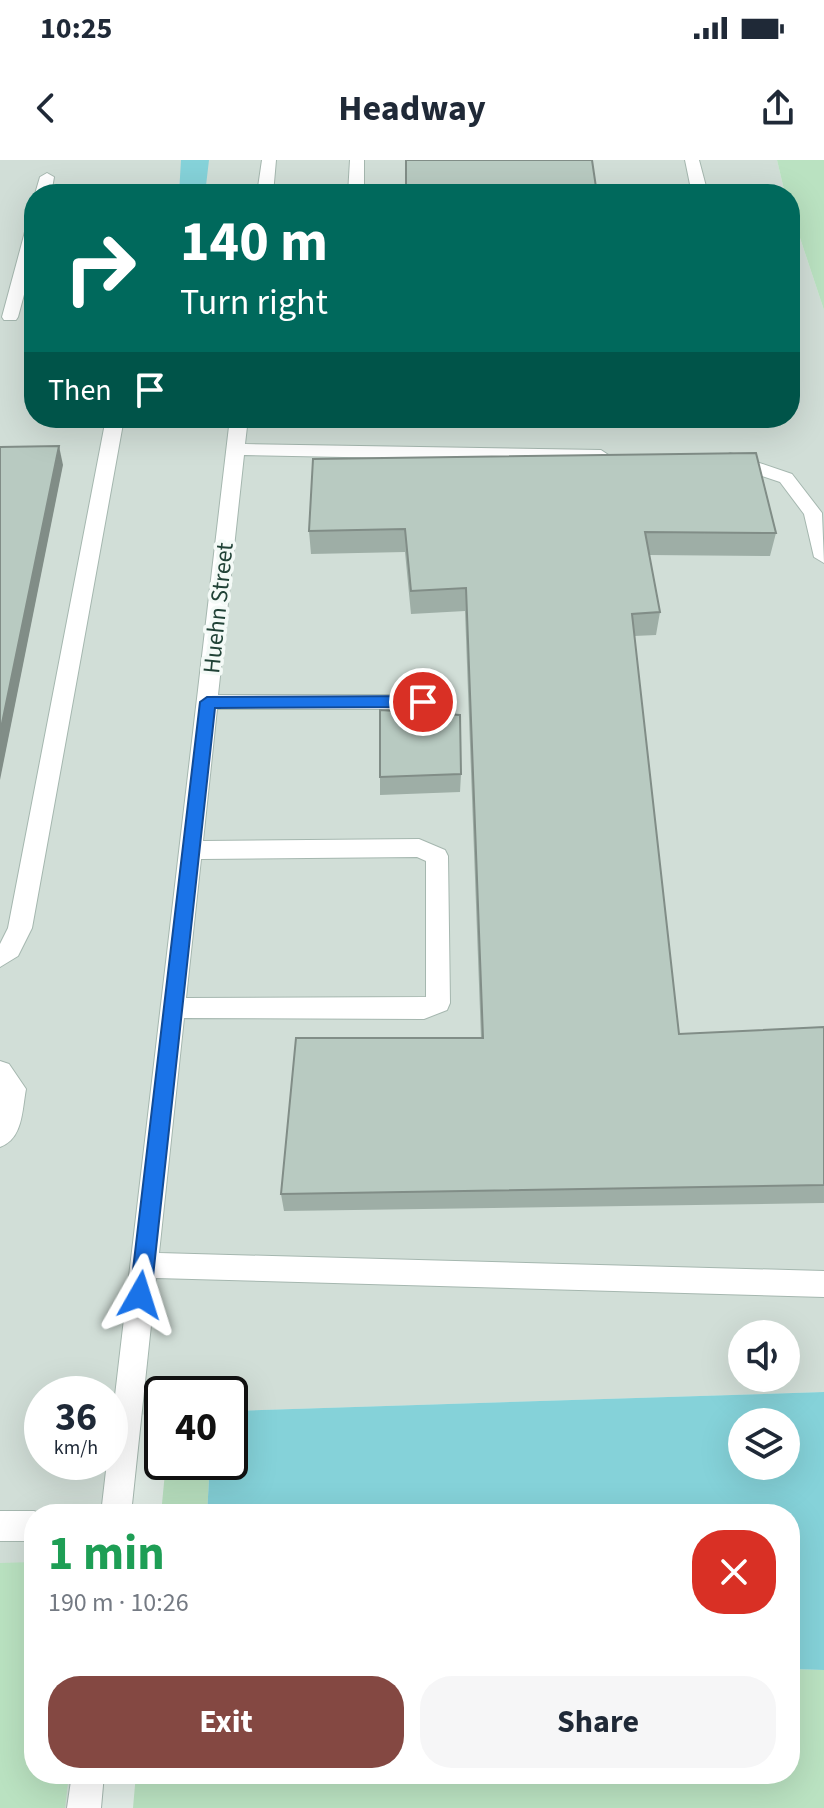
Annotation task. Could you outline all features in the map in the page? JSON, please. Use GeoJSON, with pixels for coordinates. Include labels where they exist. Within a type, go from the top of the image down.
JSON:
{"type":"FeatureCollection","features":[{"type":"Feature","properties":{"kind":"street"},"geometry":{"type":"LineString","coordinates":[[266,184],[269,160]]}},
{"type":"Feature","properties":{"kind":"street"},"geometry":{"type":"LineString","coordinates":[[356,184],[357,160]]}},
{"type":"Feature","properties":{"kind":"street"},"geometry":{"type":"LineString","coordinates":[[692,160],[698,184]]}},
{"type":"Feature","properties":{"kind":"street"},"geometry":{"type":"LineString","coordinates":[[45,184],[47,177]]}},
{"type":"Feature","properties":{"kind":"street"},"geometry":{"type":"LineString","coordinates":[[5,317],[24,259]]}},
{"type":"Feature","properties":{"kind":"street"},"geometry":{"type":"LineString","coordinates":[[0,957],[10,949],[20,928],[113,428]]}},
{"type":"Feature","properties":{"kind":"street","name":"Huehn Street"},"geometry":{"type":"LineString","coordinates":[[117,1504],[238,428]]}},
{"type":"Feature","properties":{"kind":"street"},"geometry":{"type":"LineString","coordinates":[[235,449],[617,456]]}},
{"type":"Feature","properties":{"kind":"street"},"geometry":{"type":"LineString","coordinates":[[713,458],[729,458],[786,478],[813,513],[824,557]]}},
{"type":"Feature","properties":{"kind":"street"},"geometry":{"type":"LineString","coordinates":[[207,702],[423,702]]}},
{"type":"Feature","properties":{"kind":"street"},"geometry":{"type":"LineString","coordinates":[[172,1008],[424,1009],[438,1003],[437,856],[419,848],[191,850]]}},
{"type":"Feature","properties":{"kind":"street"},"geometry":{"type":"LineString","coordinates":[[0,1072],[13,1089],[6,1128],[0,1136]]}},
{"type":"Feature","properties":{"kind":"street"},"geometry":{"type":"LineString","coordinates":[[144,1265],[824,1284]]}},
{"type":"Feature","properties":{"kind":"street"},"geometry":{"type":"LineString","coordinates":[[0,1526],[24,1526]]}},
{"type":"Feature","properties":{"kind":"street"},"geometry":{"type":"LineString","coordinates":[[84,1808],[87,1784]]}},
{"type":"Feature","properties":{"kind":"shaded area"},"geometry":{"type":"Polygon","coordinates":[[[0,160],[777,160],[783,184],[24,184],[24,428],[800,428],[800,238],[824,310],[824,1392],[248,1410],[248,1376],[144,1376],[144,1415],[128,1415],[128,1376],[24,1376],[24,1480],[120,1480],[117,1504],[24,1504],[24,1784],[87,1784],[84,1808],[0,1808],[0,160]]]}},
{"type":"Feature","properties":{"kind":"green space"},"geometry":{"type":"Polygon","coordinates":[[[777,160],[824,160],[824,310],[800,238],[800,184],[783,184],[777,160]]]}},
{"type":"Feature","properties":{"kind":"green space"},"geometry":{"type":"Polygon","coordinates":[[[164,1480],[209,1480],[208,1504],[162,1504],[164,1480]]]}},
{"type":"Feature","properties":{"kind":"green space"},"geometry":{"type":"Polygon","coordinates":[[[24,1562],[24,1784],[68,1784],[65,1808],[0,1808],[0,1563],[24,1562]]]}},
{"type":"Feature","properties":{"kind":"green space"},"geometry":{"type":"Polygon","coordinates":[[[800,1669],[824,1670],[824,1808],[133,1808],[135,1784],[800,1784],[800,1669]]]}},
{"type":"Feature","properties":{"kind":"water"},"geometry":{"type":"Polygon","coordinates":[[[181,160],[209,160],[206,184],[180,184],[181,160]]]}},
{"type":"Feature","properties":{"kind":"water"},"geometry":{"type":"Polygon","coordinates":[[[824,1392],[824,1670],[800,1669],[800,1504],[208,1504],[209,1480],[248,1480],[248,1410],[824,1392]]]}},
{"type":"Feature","properties":{"kind":"building"},"geometry":{"type":"Polygon","coordinates":[[[406,160],[592,160],[596,184],[406,184],[406,160]]]}},
{"type":"Feature","properties":{"kind":"building"},"geometry":{"type":"Polygon","coordinates":[[[59,446],[0,733],[0,447],[59,446]]]}},
{"type":"Feature","properties":{"kind":"building"},"geometry":{"type":"Polygon","coordinates":[[[756,453],[776,533],[645,532],[660,612],[632,614],[679,1034],[824,1027],[824,1185],[281,1194],[296,1038],[483,1038],[466,588],[411,591],[405,529],[309,531],[313,459],[756,453]]]}},
{"type":"Feature","properties":{"kind":"building"},"geometry":{"type":"Polygon","coordinates":[[[380,710],[460,715],[461,774],[380,777],[380,710]]]}},
{"type":"Feature","properties":{"kind":"route"},"geometry":{"type":"LineString","coordinates":[[140,1295],[207,702],[423,702]]}}]}
